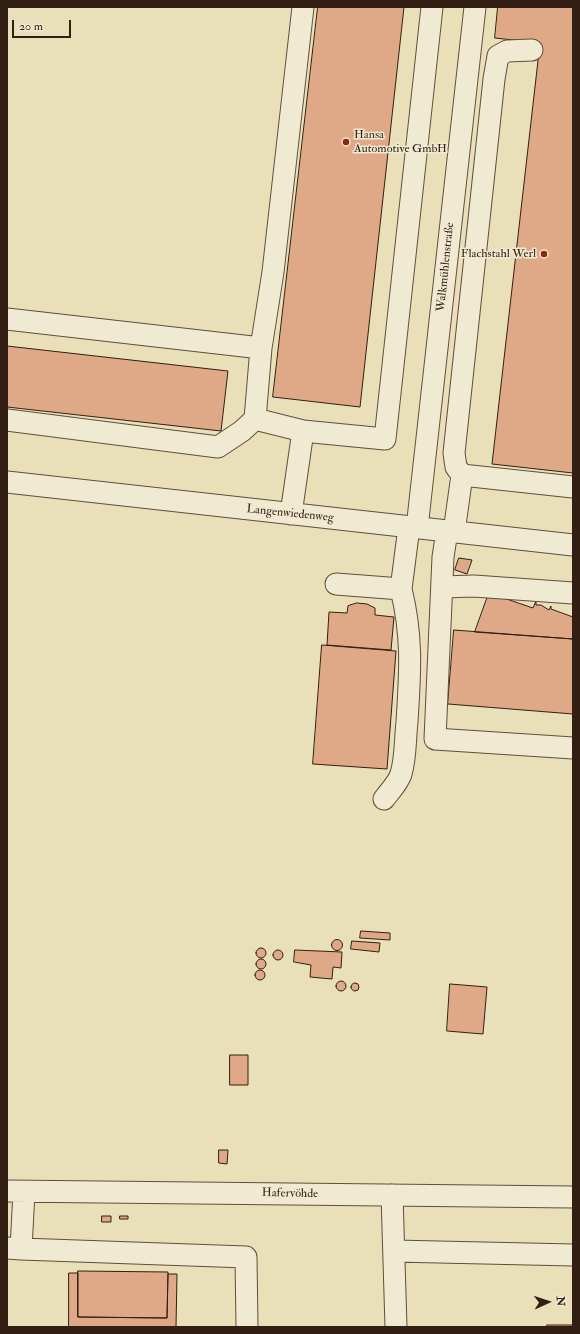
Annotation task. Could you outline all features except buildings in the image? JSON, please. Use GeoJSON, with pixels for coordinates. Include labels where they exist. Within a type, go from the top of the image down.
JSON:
{"type":"FeatureCollection","features":[{"type":"Feature","properties":{"kind":"street"},"geometry":{"type":"LineString","coordinates":[[7,420],[218,447],[242,431],[255,419],[261,348],[273,272],[302,7]]}},
{"type":"Feature","properties":{"kind":"street"},"geometry":{"type":"LineString","coordinates":[[255,419],[303,431],[385,439],[432,7]]}},
{"type":"Feature","properties":{"kind":"street","name":"Walkmühlenstraße"},"geometry":{"type":"LineString","coordinates":[[401,589],[413,527],[475,7]]}},
{"type":"Feature","properties":{"kind":"street"},"geometry":{"type":"LineString","coordinates":[[532,50],[507,50],[498,56],[494,79],[454,453],[456,467],[462,475],[573,486]]}},
{"type":"Feature","properties":{"kind":"street"},"geometry":{"type":"LineString","coordinates":[[7,319],[261,348]]}},
{"type":"Feature","properties":{"kind":"street"},"geometry":{"type":"LineString","coordinates":[[291,514],[303,431]]}},
{"type":"Feature","properties":{"kind":"street"},"geometry":{"type":"LineString","coordinates":[[462,475],[443,557],[435,739],[573,748]]}},
{"type":"Feature","properties":{"kind":"street","name":"Langenwiedenweg"},"geometry":{"type":"LineString","coordinates":[[7,482],[573,545]]}},
{"type":"Feature","properties":{"kind":"street"},"geometry":{"type":"LineString","coordinates":[[336,584],[401,589],[408,614],[411,640],[411,669],[404,756],[401,775],[384,799]]}},
{"type":"Feature","properties":{"kind":"street"},"geometry":{"type":"LineString","coordinates":[[442,587],[474,586],[573,593]]}},
{"type":"Feature","properties":{"kind":"street"},"geometry":{"type":"LineString","coordinates":[[15,1191],[14,1248],[246,1256],[246,1327]]}},
{"type":"Feature","properties":{"kind":"street","name":"Hafervöhde"},"geometry":{"type":"LineString","coordinates":[[15,1191],[573,1197]]}},
{"type":"Feature","properties":{"kind":"street"},"geometry":{"type":"LineString","coordinates":[[392,1195],[396,1327]]}},
{"type":"Feature","properties":{"kind":"street"},"geometry":{"type":"LineString","coordinates":[[394,1251],[573,1255]]}},
{"type":"Feature","properties":{"kind":"place","name":"Hansa Automotive GmbH"},"geometry":{"type":"Point","coordinates":[346,142]}},
{"type":"Feature","properties":{"kind":"place","name":"Flachstahl Werl"},"geometry":{"type":"Point","coordinates":[544,254]}}]}
